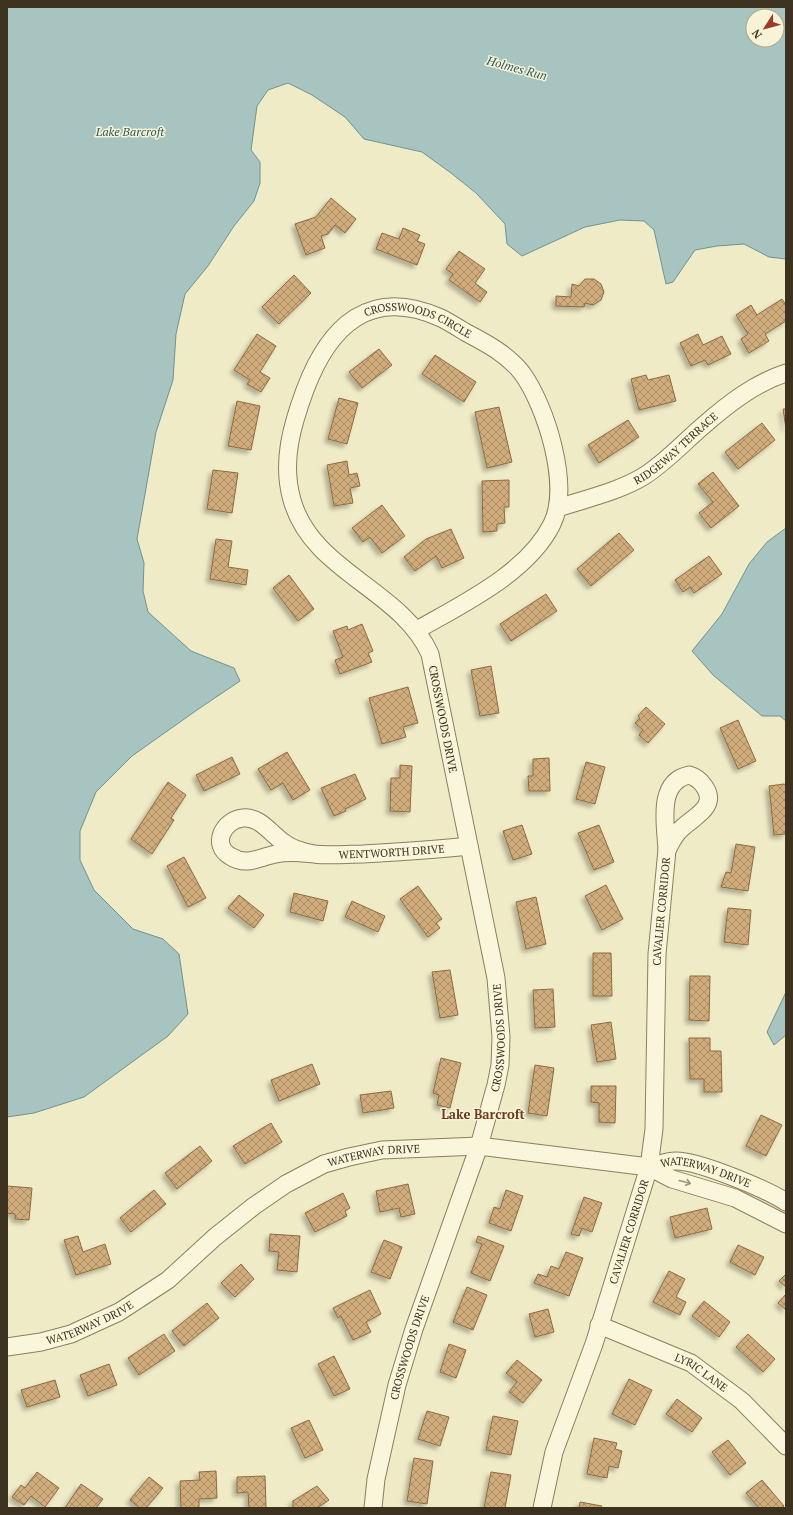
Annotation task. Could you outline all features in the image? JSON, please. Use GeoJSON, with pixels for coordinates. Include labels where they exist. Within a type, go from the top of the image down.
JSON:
{"type":"FeatureCollection","features":[{"type":"Feature","properties":{"kind":"street","name":"CROSSWOODS CIRCLE"},"geometry":{"type":"LineString","coordinates":[[392,307],[422,311],[441,318],[492,347],[507,358],[530,386],[540,405],[552,443],[559,476],[560,492],[558,508],[553,523],[545,536],[518,566],[496,583],[417,630],[389,603],[342,568],[313,540],[303,526],[291,496],[288,475],[288,453],[296,413],[321,354],[333,337],[346,323],[360,315],[392,307]]}},
{"type":"Feature","properties":{"kind":"street","name":"RIDGEWAY TERRACE"},"geometry":{"type":"LineString","coordinates":[[558,508],[626,485],[643,477],[661,464],[704,424],[740,396],[786,373]]}},
{"type":"Feature","properties":{"kind":"street","name":"CROSSWOODS DRIVE"},"geometry":{"type":"LineString","coordinates":[[373,1508],[376,1479],[397,1385],[414,1329],[479,1146],[496,1085],[501,1037],[496,978],[430,654],[417,630]]}},
{"type":"Feature","properties":{"kind":"street","name":"WENTWORTH DRIVE"},"geometry":{"type":"LineString","coordinates":[[315,854],[300,851],[285,844],[254,819],[245,818],[230,822],[224,828],[221,837],[222,845],[228,855],[238,860],[249,862],[288,852],[315,854],[375,853],[468,846]]}},
{"type":"Feature","properties":{"kind":"street","name":"CAVALIER CORRIDOR"},"geometry":{"type":"LineString","coordinates":[[542,1508],[554,1452],[619,1268],[649,1167],[654,1129],[657,954],[667,850]]}},
{"type":"Feature","properties":{"kind":"street","name":"WATERWAY DRIVE"},"geometry":{"type":"LineString","coordinates":[[7,1347],[41,1342],[71,1334],[119,1312],[168,1280],[215,1237],[254,1206],[296,1178],[324,1164],[382,1150],[479,1146],[649,1167],[676,1161],[698,1165],[759,1188],[786,1202]]}},
{"type":"Feature","properties":{"kind":"street"},"geometry":{"type":"LineString","coordinates":[[649,1167],[672,1179],[735,1198],[786,1224]]}},
{"type":"Feature","properties":{"kind":"street","name":"LYRIC LANE"},"geometry":{"type":"LineString","coordinates":[[599,1325],[691,1363],[742,1401],[786,1446]]}},
{"type":"Feature","properties":{"kind":"water","name":"Lake Barcroft"},"geometry":{"type":"Polygon","coordinates":[[[7,7],[786,7],[786,259],[769,257],[744,244],[717,246],[695,250],[673,282],[666,284],[654,230],[644,221],[620,220],[585,227],[522,256],[507,244],[505,224],[476,193],[422,152],[364,139],[345,117],[312,95],[288,83],[268,90],[257,106],[251,150],[260,162],[260,183],[254,201],[234,226],[208,266],[185,294],[176,334],[173,380],[156,432],[137,539],[144,563],[143,591],[148,612],[191,651],[234,668],[240,681],[132,756],[96,792],[80,831],[80,860],[94,890],[133,929],[163,939],[179,954],[188,1014],[168,1036],[84,1097],[34,1113],[7,1117],[7,7]]]}},
{"type":"Feature","properties":{"kind":"water"},"geometry":{"type":"Polygon","coordinates":[[[786,528],[786,721],[780,716],[762,716],[713,675],[692,651],[722,614],[749,564],[767,542],[786,528]]]}},
{"type":"Feature","properties":{"kind":"water"},"geometry":{"type":"Polygon","coordinates":[[[786,992],[786,1035],[774,1045],[767,1032],[786,992]]]}},
{"type":"Feature","properties":{"kind":"building"},"geometry":{"type":"Polygon","coordinates":[[[331,198],[356,219],[345,233],[335,225],[328,234],[321,236],[325,248],[306,255],[295,224],[316,217],[331,198]]]}},
{"type":"Feature","properties":{"kind":"building"},"geometry":{"type":"Polygon","coordinates":[[[403,228],[420,235],[417,241],[425,244],[417,265],[376,249],[382,233],[399,239],[403,228]]]}},
{"type":"Feature","properties":{"kind":"building"},"geometry":{"type":"Polygon","coordinates":[[[459,251],[485,269],[475,283],[487,292],[480,302],[449,280],[453,274],[446,269],[459,251]]]}},
{"type":"Feature","properties":{"kind":"building"},"geometry":{"type":"Polygon","coordinates":[[[294,275],[311,293],[279,324],[262,307],[294,275]]]}},
{"type":"Feature","properties":{"kind":"building"},"geometry":{"type":"Polygon","coordinates":[[[585,279],[594,279],[601,284],[604,292],[601,300],[593,305],[585,303],[584,307],[556,306],[556,296],[571,297],[572,284],[579,286],[585,279]]]}},
{"type":"Feature","properties":{"kind":"building"},"geometry":{"type":"Polygon","coordinates":[[[782,299],[786,305],[786,321],[765,334],[769,341],[749,353],[741,339],[748,334],[736,315],[751,305],[757,315],[782,299]]]}},
{"type":"Feature","properties":{"kind":"building"},"geometry":{"type":"Polygon","coordinates":[[[257,334],[276,346],[260,372],[270,378],[261,392],[247,384],[250,380],[234,370],[257,334]]]}},
{"type":"Feature","properties":{"kind":"building"},"geometry":{"type":"Polygon","coordinates":[[[698,334],[703,345],[722,336],[731,354],[708,365],[705,360],[691,366],[680,343],[698,334]]]}},
{"type":"Feature","properties":{"kind":"building"},"geometry":{"type":"Polygon","coordinates":[[[379,349],[392,365],[362,388],[349,372],[379,349]]]}},
{"type":"Feature","properties":{"kind":"building"},"geometry":{"type":"Polygon","coordinates":[[[435,355],[476,382],[464,402],[422,374],[435,355]]]}},
{"type":"Feature","properties":{"kind":"building"},"geometry":{"type":"Polygon","coordinates":[[[646,375],[648,380],[669,375],[676,401],[639,410],[631,379],[646,375]]]}},
{"type":"Feature","properties":{"kind":"building"},"geometry":{"type":"Polygon","coordinates":[[[339,398],[358,403],[347,444],[328,439],[339,398]]]}},
{"type":"Feature","properties":{"kind":"building"},"geometry":{"type":"Polygon","coordinates":[[[237,401],[260,406],[251,450],[228,446],[237,401]]]}},
{"type":"Feature","properties":{"kind":"building"},"geometry":{"type":"Polygon","coordinates":[[[499,407],[512,462],[487,468],[475,412],[499,407]]]}},
{"type":"Feature","properties":{"kind":"building"},"geometry":{"type":"Polygon","coordinates":[[[783,409],[786,409],[786,429],[783,409]]]}},
{"type":"Feature","properties":{"kind":"building"},"geometry":{"type":"Polygon","coordinates":[[[628,420],[639,437],[599,463],[588,445],[628,420]]]}},
{"type":"Feature","properties":{"kind":"building"},"geometry":{"type":"Polygon","coordinates":[[[762,423],[775,440],[738,469],[725,452],[762,423]]]}},
{"type":"Feature","properties":{"kind":"building"},"geometry":{"type":"Polygon","coordinates":[[[347,461],[349,475],[357,473],[360,486],[350,488],[353,503],[334,506],[327,465],[347,461]]]}},
{"type":"Feature","properties":{"kind":"building"},"geometry":{"type":"Polygon","coordinates":[[[213,470],[238,473],[232,513],[207,509],[213,470]]]}},
{"type":"Feature","properties":{"kind":"building"},"geometry":{"type":"Polygon","coordinates":[[[713,472],[739,506],[711,528],[699,513],[713,502],[698,484],[713,472]]]}},
{"type":"Feature","properties":{"kind":"building"},"geometry":{"type":"Polygon","coordinates":[[[509,480],[509,507],[504,507],[505,523],[497,524],[497,531],[483,532],[482,481],[509,480]]]}},
{"type":"Feature","properties":{"kind":"building"},"geometry":{"type":"Polygon","coordinates":[[[382,505],[405,536],[382,553],[370,537],[363,542],[352,528],[382,505]]]}},
{"type":"Feature","properties":{"kind":"building"},"geometry":{"type":"Polygon","coordinates":[[[451,529],[464,558],[442,568],[436,556],[415,571],[404,557],[426,539],[451,529]]]}},
{"type":"Feature","properties":{"kind":"building"},"geometry":{"type":"Polygon","coordinates":[[[619,533],[634,550],[591,586],[577,569],[619,533]]]}},
{"type":"Feature","properties":{"kind":"building"},"geometry":{"type":"Polygon","coordinates":[[[216,539],[232,541],[228,567],[248,570],[246,585],[210,579],[216,539]]]}},
{"type":"Feature","properties":{"kind":"building"},"geometry":{"type":"Polygon","coordinates":[[[709,556],[722,574],[694,593],[690,587],[683,592],[675,580],[709,556]]]}},
{"type":"Feature","properties":{"kind":"building"},"geometry":{"type":"Polygon","coordinates":[[[289,575],[314,609],[298,621],[273,588],[289,575]]]}},
{"type":"Feature","properties":{"kind":"building"},"geometry":{"type":"Polygon","coordinates":[[[546,594],[557,611],[511,641],[500,624],[546,594]]]}},
{"type":"Feature","properties":{"kind":"building"},"geometry":{"type":"Polygon","coordinates":[[[362,624],[373,651],[368,653],[372,662],[340,674],[335,660],[343,657],[333,631],[347,626],[348,630],[362,624]]]}},
{"type":"Feature","properties":{"kind":"building"},"geometry":{"type":"Polygon","coordinates":[[[491,666],[499,713],[480,716],[471,670],[491,666]]]}},
{"type":"Feature","properties":{"kind":"building"},"geometry":{"type":"Polygon","coordinates":[[[408,687],[418,723],[403,727],[406,737],[382,744],[369,698],[408,687]]]}},
{"type":"Feature","properties":{"kind":"building"},"geometry":{"type":"Polygon","coordinates":[[[646,707],[665,724],[648,743],[639,735],[643,730],[635,723],[640,718],[638,716],[646,707]]]}},
{"type":"Feature","properties":{"kind":"building"},"geometry":{"type":"Polygon","coordinates":[[[738,720],[756,761],[738,769],[720,728],[738,720]]]}},
{"type":"Feature","properties":{"kind":"building"},"geometry":{"type":"Polygon","coordinates":[[[287,752],[310,790],[293,800],[283,783],[271,790],[258,769],[287,752]]]}},
{"type":"Feature","properties":{"kind":"building"},"geometry":{"type":"Polygon","coordinates":[[[232,757],[240,774],[204,791],[196,775],[232,757]]]}},
{"type":"Feature","properties":{"kind":"building"},"geometry":{"type":"Polygon","coordinates":[[[549,758],[550,791],[529,791],[528,776],[533,776],[533,759],[549,758]]]}},
{"type":"Feature","properties":{"kind":"building"},"geometry":{"type":"Polygon","coordinates":[[[586,762],[605,767],[595,804],[576,799],[586,762]]]}},
{"type":"Feature","properties":{"kind":"building"},"geometry":{"type":"Polygon","coordinates":[[[400,765],[412,766],[410,812],[390,811],[391,778],[400,778],[400,765]]]}},
{"type":"Feature","properties":{"kind":"building"},"geometry":{"type":"Polygon","coordinates":[[[355,774],[366,799],[345,809],[346,811],[334,816],[321,788],[355,774]]]}},
{"type":"Feature","properties":{"kind":"building"},"geometry":{"type":"Polygon","coordinates":[[[168,782],[186,795],[171,818],[174,820],[152,854],[131,839],[168,782]]]}},
{"type":"Feature","properties":{"kind":"building"},"geometry":{"type":"Polygon","coordinates":[[[786,785],[786,834],[774,835],[769,786],[786,785]]]}},
{"type":"Feature","properties":{"kind":"building"},"geometry":{"type":"Polygon","coordinates":[[[522,825],[532,854],[513,860],[503,831],[522,825]]]}},
{"type":"Feature","properties":{"kind":"building"},"geometry":{"type":"Polygon","coordinates":[[[599,825],[614,862],[594,870],[578,833],[599,825]]]}},
{"type":"Feature","properties":{"kind":"building"},"geometry":{"type":"Polygon","coordinates":[[[736,844],[755,847],[748,891],[721,887],[726,872],[731,873],[736,844]]]}},
{"type":"Feature","properties":{"kind":"building"},"geometry":{"type":"Polygon","coordinates":[[[184,857],[206,898],[188,907],[167,866],[184,857]]]}},
{"type":"Feature","properties":{"kind":"building"},"geometry":{"type":"Polygon","coordinates":[[[606,885],[623,919],[602,930],[585,896],[606,885]]]}},
{"type":"Feature","properties":{"kind":"building"},"geometry":{"type":"Polygon","coordinates":[[[418,886],[442,919],[436,923],[440,928],[428,937],[400,899],[418,886]]]}},
{"type":"Feature","properties":{"kind":"building"},"geometry":{"type":"Polygon","coordinates":[[[294,893],[328,901],[323,921],[290,912],[294,893]]]}},
{"type":"Feature","properties":{"kind":"building"},"geometry":{"type":"Polygon","coordinates":[[[239,895],[264,915],[254,928],[228,908],[239,895]]]}},
{"type":"Feature","properties":{"kind":"building"},"geometry":{"type":"Polygon","coordinates":[[[536,897],[546,944],[526,949],[516,902],[536,897]]]}},
{"type":"Feature","properties":{"kind":"building"},"geometry":{"type":"Polygon","coordinates":[[[352,901],[385,916],[378,932],[345,917],[352,901]]]}},
{"type":"Feature","properties":{"kind":"building"},"geometry":{"type":"Polygon","coordinates":[[[728,908],[751,910],[748,945],[724,942],[728,908]]]}},
{"type":"Feature","properties":{"kind":"building"},"geometry":{"type":"Polygon","coordinates":[[[593,953],[611,953],[612,996],[593,996],[593,953]]]}},
{"type":"Feature","properties":{"kind":"building"},"geometry":{"type":"Polygon","coordinates":[[[450,970],[458,1015],[440,1018],[432,972],[450,970]]]}},
{"type":"Feature","properties":{"kind":"building"},"geometry":{"type":"Polygon","coordinates":[[[690,976],[710,976],[709,1021],[689,1020],[690,976]]]}},
{"type":"Feature","properties":{"kind":"building"},"geometry":{"type":"Polygon","coordinates":[[[553,989],[555,1027],[535,1028],[533,990],[553,989]]]}},
{"type":"Feature","properties":{"kind":"building"},"geometry":{"type":"Polygon","coordinates":[[[611,1022],[616,1059],[597,1062],[591,1025],[611,1022]]]}},
{"type":"Feature","properties":{"kind":"building"},"geometry":{"type":"Polygon","coordinates":[[[689,1038],[710,1038],[710,1051],[721,1051],[722,1092],[704,1092],[704,1079],[690,1079],[689,1038]]]}},
{"type":"Feature","properties":{"kind":"building"},"geometry":{"type":"Polygon","coordinates":[[[441,1058],[461,1063],[450,1108],[437,1105],[439,1095],[433,1093],[441,1058]]]}},
{"type":"Feature","properties":{"kind":"building"},"geometry":{"type":"Polygon","coordinates":[[[312,1064],[320,1084],[279,1101],[271,1080],[312,1064]]]}},
{"type":"Feature","properties":{"kind":"building"},"geometry":{"type":"Polygon","coordinates":[[[535,1065],[554,1068],[547,1116],[528,1113],[535,1065]]]}},
{"type":"Feature","properties":{"kind":"building"},"geometry":{"type":"Polygon","coordinates":[[[591,1086],[616,1086],[615,1123],[599,1122],[599,1103],[591,1102],[591,1086]]]}},
{"type":"Feature","properties":{"kind":"building"},"geometry":{"type":"Polygon","coordinates":[[[391,1091],[394,1108],[363,1113],[360,1095],[391,1091]]]}},
{"type":"Feature","properties":{"kind":"building"},"geometry":{"type":"Polygon","coordinates":[[[761,1115],[782,1125],[766,1156],[746,1146],[761,1115]]]}},
{"type":"Feature","properties":{"kind":"building"},"geometry":{"type":"Polygon","coordinates":[[[271,1123],[282,1142],[245,1164],[233,1146],[271,1123]]]}},
{"type":"Feature","properties":{"kind":"building"},"geometry":{"type":"Polygon","coordinates":[[[200,1146],[212,1161],[177,1189],[165,1173],[200,1146]]]}},
{"type":"Feature","properties":{"kind":"building"},"geometry":{"type":"Polygon","coordinates":[[[408,1184],[415,1214],[401,1217],[399,1208],[380,1212],[376,1191],[408,1184]]]}},
{"type":"Feature","properties":{"kind":"building"},"geometry":{"type":"Polygon","coordinates":[[[7,1186],[32,1188],[29,1220],[15,1219],[15,1214],[7,1213],[7,1186]]]}},
{"type":"Feature","properties":{"kind":"building"},"geometry":{"type":"Polygon","coordinates":[[[154,1190],[166,1204],[131,1232],[120,1218],[154,1190]]]}},
{"type":"Feature","properties":{"kind":"building"},"geometry":{"type":"Polygon","coordinates":[[[506,1190],[523,1196],[511,1231],[489,1223],[494,1207],[500,1209],[506,1190]]]}},
{"type":"Feature","properties":{"kind":"building"},"geometry":{"type":"Polygon","coordinates":[[[343,1193],[350,1208],[345,1211],[347,1216],[315,1232],[305,1213],[343,1193]]]}},
{"type":"Feature","properties":{"kind":"building"},"geometry":{"type":"Polygon","coordinates":[[[584,1197],[602,1203],[592,1232],[582,1228],[579,1236],[571,1234],[584,1197]]]}},
{"type":"Feature","properties":{"kind":"building"},"geometry":{"type":"Polygon","coordinates":[[[707,1208],[712,1229],[675,1238],[670,1217],[707,1208]]]}},
{"type":"Feature","properties":{"kind":"building"},"geometry":{"type":"Polygon","coordinates":[[[270,1234],[300,1236],[297,1272],[277,1270],[279,1252],[269,1251],[270,1234]]]}},
{"type":"Feature","properties":{"kind":"building"},"geometry":{"type":"Polygon","coordinates":[[[78,1236],[83,1252],[105,1244],[111,1264],[76,1275],[64,1240],[78,1236]]]}},
{"type":"Feature","properties":{"kind":"building"},"geometry":{"type":"Polygon","coordinates":[[[478,1236],[504,1246],[490,1281],[471,1273],[482,1244],[476,1242],[478,1236]]]}},
{"type":"Feature","properties":{"kind":"building"},"geometry":{"type":"Polygon","coordinates":[[[384,1240],[402,1247],[390,1279],[371,1272],[384,1240]]]}},
{"type":"Feature","properties":{"kind":"building"},"geometry":{"type":"Polygon","coordinates":[[[738,1245],[764,1257],[755,1275],[730,1262],[738,1245]]]}},
{"type":"Feature","properties":{"kind":"building"},"geometry":{"type":"Polygon","coordinates":[[[566,1252],[583,1258],[569,1296],[534,1283],[538,1274],[547,1277],[551,1266],[559,1269],[566,1252]]]}},
{"type":"Feature","properties":{"kind":"building"},"geometry":{"type":"Polygon","coordinates":[[[241,1264],[254,1279],[235,1297],[221,1283],[241,1264]]]}},
{"type":"Feature","properties":{"kind":"building"},"geometry":{"type":"Polygon","coordinates":[[[669,1271],[685,1279],[676,1297],[686,1302],[680,1315],[653,1302],[669,1271]]]}},
{"type":"Feature","properties":{"kind":"building"},"geometry":{"type":"Polygon","coordinates":[[[786,1274],[786,1287],[779,1281],[786,1274]]]}},
{"type":"Feature","properties":{"kind":"building"},"geometry":{"type":"Polygon","coordinates":[[[467,1287],[487,1295],[473,1330],[453,1322],[467,1287]]]}},
{"type":"Feature","properties":{"kind":"building"},"geometry":{"type":"Polygon","coordinates":[[[370,1290],[381,1314],[366,1322],[371,1332],[353,1340],[341,1316],[338,1318],[333,1308],[370,1290]]]}},
{"type":"Feature","properties":{"kind":"building"},"geometry":{"type":"Polygon","coordinates":[[[786,1294],[786,1310],[778,1303],[786,1294]]]}},
{"type":"Feature","properties":{"kind":"building"},"geometry":{"type":"Polygon","coordinates":[[[704,1301],[730,1322],[719,1337],[692,1316],[704,1301]]]}},
{"type":"Feature","properties":{"kind":"building"},"geometry":{"type":"Polygon","coordinates":[[[207,1303],[219,1318],[184,1346],[172,1331],[207,1303]]]}},
{"type":"Feature","properties":{"kind":"building"},"geometry":{"type":"Polygon","coordinates":[[[548,1309],[554,1332],[535,1337],[529,1314],[548,1309]]]}},
{"type":"Feature","properties":{"kind":"building"},"geometry":{"type":"Polygon","coordinates":[[[164,1334],[175,1351],[139,1375],[128,1358],[164,1334]]]}},
{"type":"Feature","properties":{"kind":"building"},"geometry":{"type":"Polygon","coordinates":[[[748,1334],[775,1359],[763,1372],[736,1347],[748,1334]]]}},
{"type":"Feature","properties":{"kind":"building"},"geometry":{"type":"Polygon","coordinates":[[[449,1344],[466,1350],[456,1378],[440,1372],[449,1344]]]}},
{"type":"Feature","properties":{"kind":"building"},"geometry":{"type":"Polygon","coordinates":[[[334,1356],[350,1389],[334,1396],[318,1364],[334,1356]]]}},
{"type":"Feature","properties":{"kind":"building"},"geometry":{"type":"Polygon","coordinates":[[[517,1360],[542,1380],[523,1403],[509,1392],[517,1382],[506,1373],[517,1360]]]}},
{"type":"Feature","properties":{"kind":"building"},"geometry":{"type":"Polygon","coordinates":[[[109,1364],[117,1385],[88,1396],[80,1375],[109,1364]]]}},
{"type":"Feature","properties":{"kind":"building"},"geometry":{"type":"Polygon","coordinates":[[[629,1379],[652,1390],[635,1425],[612,1414],[629,1379]]]}},
{"type":"Feature","properties":{"kind":"building"},"geometry":{"type":"Polygon","coordinates":[[[55,1380],[60,1397],[27,1407],[21,1390],[55,1380]]]}},
{"type":"Feature","properties":{"kind":"building"},"geometry":{"type":"Polygon","coordinates":[[[677,1399],[702,1418],[692,1432],[666,1414],[677,1399]]]}},
{"type":"Feature","properties":{"kind":"building"},"geometry":{"type":"Polygon","coordinates":[[[427,1411],[449,1417],[440,1446],[418,1439],[427,1411]]]}},
{"type":"Feature","properties":{"kind":"building"},"geometry":{"type":"Polygon","coordinates":[[[493,1416],[518,1421],[511,1455],[486,1450],[493,1416]]]}},
{"type":"Feature","properties":{"kind":"building"},"geometry":{"type":"Polygon","coordinates":[[[309,1420],[323,1450],[305,1458],[291,1428],[309,1420]]]}},
{"type":"Feature","properties":{"kind":"building"},"geometry":{"type":"Polygon","coordinates":[[[594,1438],[617,1443],[615,1449],[622,1451],[618,1468],[609,1466],[607,1478],[587,1474],[594,1438]]]}},
{"type":"Feature","properties":{"kind":"building"},"geometry":{"type":"Polygon","coordinates":[[[728,1440],[746,1463],[730,1475],[712,1452],[728,1440]]]}},
{"type":"Feature","properties":{"kind":"building"},"geometry":{"type":"Polygon","coordinates":[[[414,1458],[433,1461],[427,1504],[407,1501],[414,1458]]]}},
{"type":"Feature","properties":{"kind":"building"},"geometry":{"type":"Polygon","coordinates":[[[216,1471],[217,1498],[199,1499],[199,1508],[181,1508],[180,1481],[200,1480],[199,1472],[216,1471]]]}},
{"type":"Feature","properties":{"kind":"building"},"geometry":{"type":"Polygon","coordinates":[[[37,1472],[59,1488],[45,1507],[31,1496],[24,1505],[12,1497],[21,1485],[25,1488],[37,1472]]]}},
{"type":"Feature","properties":{"kind":"building"},"geometry":{"type":"Polygon","coordinates":[[[491,1472],[511,1475],[505,1508],[484,1508],[491,1472]]]}},
{"type":"Feature","properties":{"kind":"building"},"geometry":{"type":"Polygon","coordinates":[[[265,1476],[266,1508],[249,1508],[248,1492],[237,1493],[237,1477],[265,1476]]]}},
{"type":"Feature","properties":{"kind":"building"},"geometry":{"type":"Polygon","coordinates":[[[149,1477],[163,1488],[146,1508],[140,1508],[130,1500],[149,1477]]]}},
{"type":"Feature","properties":{"kind":"building"},"geometry":{"type":"Polygon","coordinates":[[[762,1480],[784,1506],[781,1508],[759,1508],[746,1493],[762,1480]]]}},
{"type":"Feature","properties":{"kind":"building"},"geometry":{"type":"Polygon","coordinates":[[[81,1484],[103,1499],[96,1508],[65,1508],[81,1484]]]}},
{"type":"Feature","properties":{"kind":"building"},"geometry":{"type":"Polygon","coordinates":[[[317,1486],[329,1500],[317,1508],[293,1508],[293,1501],[317,1486]]]}},
{"type":"Feature","properties":{"kind":"building"},"geometry":{"type":"Polygon","coordinates":[[[580,1502],[602,1506],[601,1508],[579,1508],[580,1502]]]}},
{"type":"Feature","properties":{"kind":"district","name":"Lake Barcroft"},"geometry":{"type":"Point","coordinates":[483,1114]}},
{"type":"Feature","properties":{"kind":"water label","name":"Holmes Run"},"geometry":{"type":"Point","coordinates":[517,68]}}]}
